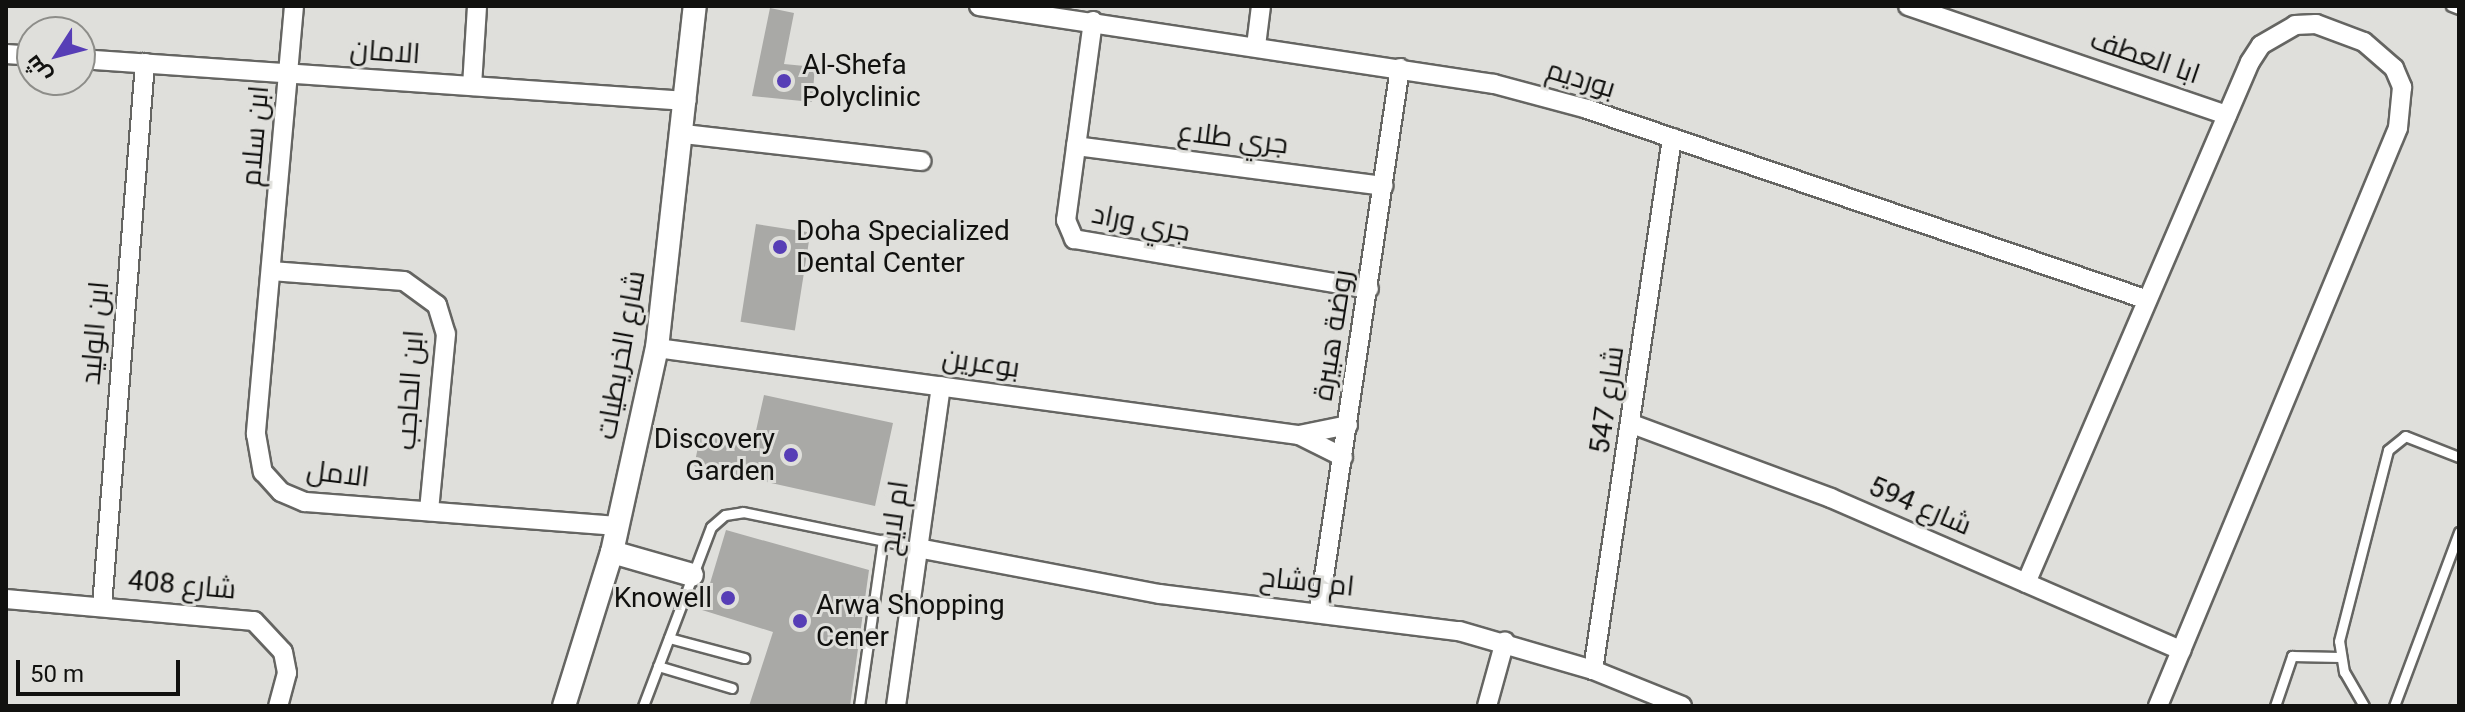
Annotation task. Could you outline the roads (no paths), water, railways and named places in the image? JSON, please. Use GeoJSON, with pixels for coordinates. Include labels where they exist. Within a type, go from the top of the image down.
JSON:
{"type":"FeatureCollection","features":[{"type":"Feature","properties":{"kind":"street","name":"ابن سلام"},"geometry":{"type":"LineString","coordinates":[[271,271],[294,6]]}},
{"type":"Feature","properties":{"kind":"street"},"geometry":{"type":"LineString","coordinates":[[472,86],[477,6]]}},
{"type":"Feature","properties":{"kind":"street","name":"شارع الخريطيات"},"geometry":{"type":"LineString","coordinates":[[564,706],[612,552],[657,348],[684,134],[695,6]]}},
{"type":"Feature","properties":{"kind":"street","name":"بورديم"},"geometry":{"type":"LineString","coordinates":[[979,6],[1400,68],[1540,95],[2145,299]]}},
{"type":"Feature","properties":{"kind":"street"},"geometry":{"type":"LineString","coordinates":[[1256,46],[1261,6]]}},
{"type":"Feature","properties":{"kind":"street","name":"ابا العطف"},"geometry":{"type":"LineString","coordinates":[[1908,6],[2227,115]]}},
{"type":"Feature","properties":{"kind":"street","name":"جري وراد"},"geometry":{"type":"LineString","coordinates":[[1093,21],[1066,220],[1080,243],[1369,289]]}},
{"type":"Feature","properties":{"kind":"street"},"geometry":{"type":"LineString","coordinates":[[2026,583],[2145,299],[2261,45],[2295,25],[2316,24],[2364,42],[2394,68],[2402,87],[2398,128],[2158,706]]}},
{"type":"Feature","properties":{"kind":"street","name":"الامان"},"geometry":{"type":"LineString","coordinates":[[96,60],[687,101]]}},
{"type":"Feature","properties":{"kind":"street","name":"ابن الوليد"},"geometry":{"type":"LineString","coordinates":[[102,606],[145,63]]}},
{"type":"Feature","properties":{"kind":"street","name":"روضة هبيرة"},"geometry":{"type":"LineString","coordinates":[[1319,610],[1400,68]]}},
{"type":"Feature","properties":{"kind":"street"},"geometry":{"type":"LineString","coordinates":[[684,134],[921,161]]}},
{"type":"Feature","properties":{"kind":"street","name":"شارع 547"},"geometry":{"type":"LineString","coordinates":[[1593,670],[1632,424],[1672,138]]}},
{"type":"Feature","properties":{"kind":"street","name":"جري طلاع"},"geometry":{"type":"LineString","coordinates":[[1076,146],[1383,186]]}},
{"type":"Feature","properties":{"kind":"street","name":"الامل"},"geometry":{"type":"LineString","coordinates":[[271,271],[256,434],[263,472],[281,492],[305,502],[618,526]]}},
{"type":"Feature","properties":{"kind":"street","name":"ابن الحاجب"},"geometry":{"type":"LineString","coordinates":[[271,271],[404,281],[437,305],[446,334],[429,511]]}},
{"type":"Feature","properties":{"kind":"street","name":"بوعرين"},"geometry":{"type":"LineString","coordinates":[[657,348],[1299,435],[1343,457]]}},
{"type":"Feature","properties":{"kind":"street","name":"ام لايح"},"geometry":{"type":"LineString","coordinates":[[896,706],[941,386]]}},
{"type":"Feature","properties":{"kind":"street","name":"شارع 594"},"geometry":{"type":"LineString","coordinates":[[1632,424],[1831,498],[2181,650]]}},
{"type":"Feature","properties":{"kind":"street","name":"بوعرين"},"geometry":{"type":"LineString","coordinates":[[1299,435],[1348,425]]}},
{"type":"Feature","properties":{"kind":"street","name":"ام وشاح"},"geometry":{"type":"LineString","coordinates":[[918,548],[1145,592],[1319,610],[1505,641],[1593,670],[1682,706]]}},
{"type":"Feature","properties":{"kind":"street"},"geometry":{"type":"LineString","coordinates":[[612,552],[692,575]]}},
{"type":"Feature","properties":{"kind":"street","name":"شارع 408"},"geometry":{"type":"LineString","coordinates":[[6,599],[254,621],[283,652],[287,673],[278,706]]}},
{"type":"Feature","properties":{"kind":"street"},"geometry":{"type":"LineString","coordinates":[[1487,706],[1505,641]]}},
{"type":"Feature","properties":{"kind":"lane"},"geometry":{"type":"LineString","coordinates":[[2451,6],[2459,9]]}},
{"type":"Feature","properties":{"kind":"lane"},"geometry":{"type":"LineString","coordinates":[[2364,706],[2340,657],[2341,625],[2391,444],[2410,437],[2459,457]]}},
{"type":"Feature","properties":{"kind":"lane"},"geometry":{"type":"LineString","coordinates":[[643,706],[711,527],[734,512],[918,548]]}},
{"type":"Feature","properties":{"kind":"lane"},"geometry":{"type":"LineString","coordinates":[[2394,706],[2459,532]]}},
{"type":"Feature","properties":{"kind":"lane"},"geometry":{"type":"LineString","coordinates":[[859,706],[883,540]]}},
{"type":"Feature","properties":{"kind":"lane"},"geometry":{"type":"LineString","coordinates":[[669,638],[744,658]]}},
{"type":"Feature","properties":{"kind":"lane"},"geometry":{"type":"LineString","coordinates":[[2275,706],[2292,656],[2340,657]]}},
{"type":"Feature","properties":{"kind":"lane"},"geometry":{"type":"LineString","coordinates":[[658,666],[732,688]]}},
{"type":"Feature","properties":{"kind":"place","name":"Al-Shefa Polyclinic"},"geometry":{"type":"Point","coordinates":[784,81]}},
{"type":"Feature","properties":{"kind":"place","name":"Doha Specialized Dental Center"},"geometry":{"type":"Point","coordinates":[780,247]}},
{"type":"Feature","properties":{"kind":"place","name":"Discovery Garden"},"geometry":{"type":"Point","coordinates":[791,455]}},
{"type":"Feature","properties":{"kind":"place","name":"Knowell"},"geometry":{"type":"Point","coordinates":[728,598]}},
{"type":"Feature","properties":{"kind":"place","name":"Arwa Shopping Cener"},"geometry":{"type":"Point","coordinates":[800,621]}}]}
